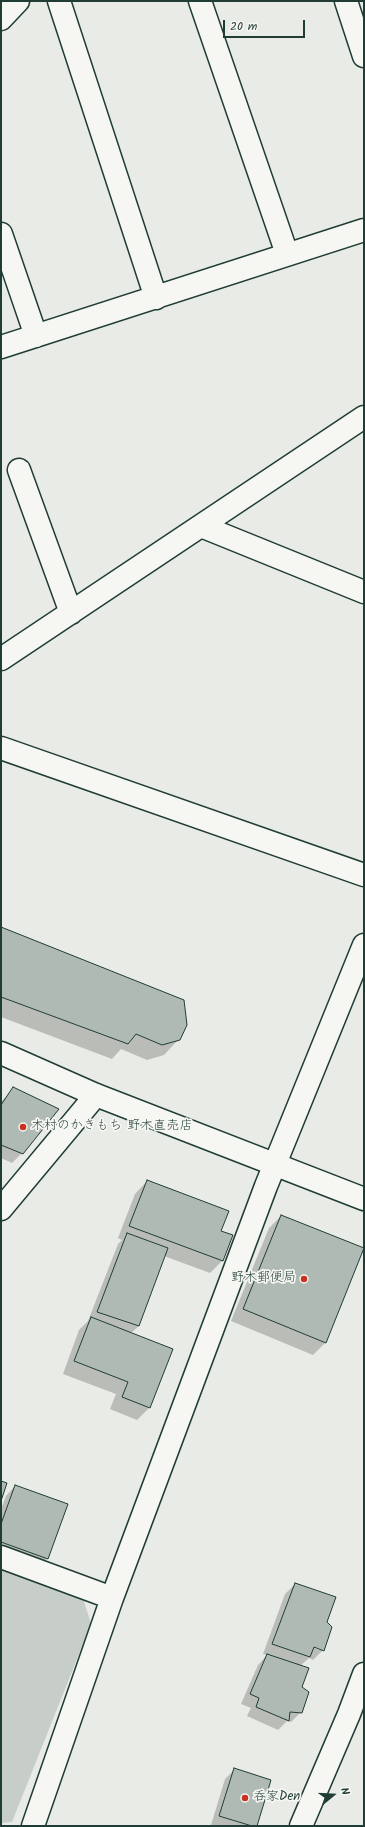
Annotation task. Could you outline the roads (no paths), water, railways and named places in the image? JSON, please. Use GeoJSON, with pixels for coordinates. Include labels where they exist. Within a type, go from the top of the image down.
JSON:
{"type":"FeatureCollection","features":[{"type":"Feature","properties":{"kind":"street"},"geometry":{"type":"LineString","coordinates":[[1,19],[18,1]]}},
{"type":"Feature","properties":{"kind":"street"},"geometry":{"type":"LineString","coordinates":[[59,1],[156,298]]}},
{"type":"Feature","properties":{"kind":"street"},"geometry":{"type":"LineString","coordinates":[[200,1],[287,254]]}},
{"type":"Feature","properties":{"kind":"street"},"geometry":{"type":"LineString","coordinates":[[346,1],[364,56]]}},
{"type":"Feature","properties":{"kind":"street"},"geometry":{"type":"LineString","coordinates":[[1,347],[364,230]]}},
{"type":"Feature","properties":{"kind":"street"},"geometry":{"type":"LineString","coordinates":[[1,234],[36,336]]}},
{"type":"Feature","properties":{"kind":"street"},"geometry":{"type":"LineString","coordinates":[[1,659],[364,417]]}},
{"type":"Feature","properties":{"kind":"street"},"geometry":{"type":"LineString","coordinates":[[19,470],[71,613]]}},
{"type":"Feature","properties":{"kind":"street"},"geometry":{"type":"LineString","coordinates":[[201,526],[364,592]]}},
{"type":"Feature","properties":{"kind":"street"},"geometry":{"type":"LineString","coordinates":[[1,748],[364,875]]}},
{"type":"Feature","properties":{"kind":"street"},"geometry":{"type":"LineString","coordinates":[[33,1826],[112,1598],[284,1139],[364,945]]}},
{"type":"Feature","properties":{"kind":"street"},"geometry":{"type":"LineString","coordinates":[[1,1053],[96,1095],[364,1199]]}},
{"type":"Feature","properties":{"kind":"street"},"geometry":{"type":"LineString","coordinates":[[1,1209],[96,1095]]}},
{"type":"Feature","properties":{"kind":"street"},"geometry":{"type":"LineString","coordinates":[[1,1557],[112,1598]]}},
{"type":"Feature","properties":{"kind":"street"},"geometry":{"type":"LineString","coordinates":[[301,1826],[349,1714],[364,1674]]}},
{"type":"Feature","properties":{"kind":"place","name":"木村のかきもち 野木直売店"},"geometry":{"type":"Point","coordinates":[23,1127]}},
{"type":"Feature","properties":{"kind":"place","name":"野木郵便局"},"geometry":{"type":"Point","coordinates":[304,1279]}},
{"type":"Feature","properties":{"kind":"place","name":"呑家Den"},"geometry":{"type":"Point","coordinates":[245,1798]}}]}
